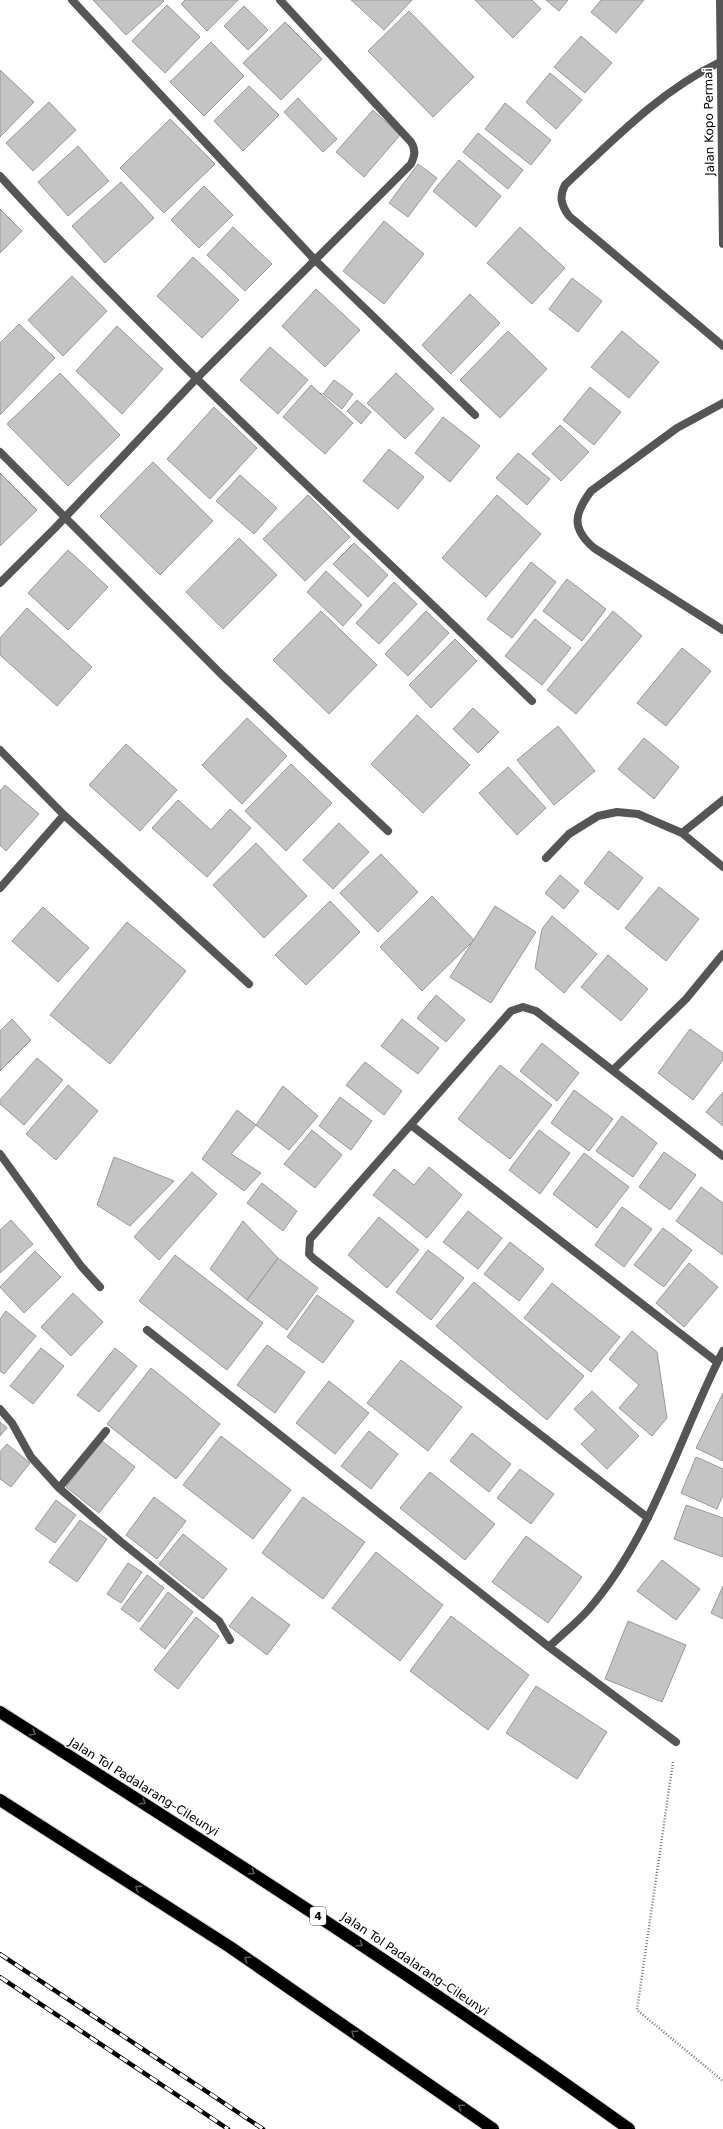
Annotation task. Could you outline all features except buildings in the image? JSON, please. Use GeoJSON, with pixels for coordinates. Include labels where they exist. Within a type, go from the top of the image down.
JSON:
{"type":"FeatureCollection","features":[{"type":"Feature","properties":{"kind":"highway","name":"Jalan Tol Padalarang–Cileunyi"},"geometry":{"type":"LineString","coordinates":[[0,1712],[251,1871],[520,2050],[629,2129]]}},
{"type":"Feature","properties":{"kind":"highway"},"geometry":{"type":"LineString","coordinates":[[0,1800],[230,1947],[493,2129]]}},
{"type":"Feature","properties":{"kind":"street"},"geometry":{"type":"LineString","coordinates":[[72,0],[314,259],[475,415]]}},
{"type":"Feature","properties":{"kind":"street"},"geometry":{"type":"LineString","coordinates":[[0,583],[196,379],[314,259],[411,164],[415,153],[411,142],[280,0]]}},
{"type":"Feature","properties":{"kind":"street","name":"Jalan Kopo Permai"},"geometry":{"type":"LineString","coordinates":[[720,0],[722,45],[723,244]]}},
{"type":"Feature","properties":{"kind":"street"},"geometry":{"type":"LineString","coordinates":[[722,63],[695,74],[633,120],[565,185],[561,193],[561,200],[569,216],[723,346]]}},
{"type":"Feature","properties":{"kind":"street"},"geometry":{"type":"LineString","coordinates":[[0,176],[64,246],[196,379],[532,701]]}},
{"type":"Feature","properties":{"kind":"street"},"geometry":{"type":"LineString","coordinates":[[723,403],[677,428],[591,491],[581,505],[577,516],[577,527],[585,540],[594,548],[723,630]]}},
{"type":"Feature","properties":{"kind":"street"},"geometry":{"type":"LineString","coordinates":[[0,452],[66,516],[221,674],[388,831]]}},
{"type":"Feature","properties":{"kind":"street"},"geometry":{"type":"LineString","coordinates":[[0,750],[64,815],[249,984]]}},
{"type":"Feature","properties":{"kind":"street"},"geometry":{"type":"LineString","coordinates":[[682,834],[723,800]]}},
{"type":"Feature","properties":{"kind":"street"},"geometry":{"type":"LineString","coordinates":[[546,858],[569,834],[598,816],[617,812],[638,814],[682,834],[723,867]]}},
{"type":"Feature","properties":{"kind":"street"},"geometry":{"type":"LineString","coordinates":[[0,888],[64,815]]}},
{"type":"Feature","properties":{"kind":"street"},"geometry":{"type":"LineString","coordinates":[[613,1070],[686,999],[723,954]]}},
{"type":"Feature","properties":{"kind":"street"},"geometry":{"type":"LineString","coordinates":[[648,1518],[309,1254],[310,1240],[511,1012],[518,1008],[530,1008],[536,1011],[723,1156]]}},
{"type":"Feature","properties":{"kind":"street"},"geometry":{"type":"LineString","coordinates":[[411,1125],[717,1362]]}},
{"type":"Feature","properties":{"kind":"street"},"geometry":{"type":"LineString","coordinates":[[0,1154],[81,1266],[100,1287]]}},
{"type":"Feature","properties":{"kind":"street"},"geometry":{"type":"LineString","coordinates":[[147,1330],[549,1647],[676,1742]]}},
{"type":"Feature","properties":{"kind":"street"},"geometry":{"type":"LineString","coordinates":[[549,1647],[589,1609],[619,1568],[648,1518],[723,1351]]}},
{"type":"Feature","properties":{"kind":"street"},"geometry":{"type":"LineString","coordinates":[[0,1409],[12,1423],[31,1457],[60,1488],[120,1541],[219,1621],[230,1640]]}},
{"type":"Feature","properties":{"kind":"street"},"geometry":{"type":"LineString","coordinates":[[60,1488],[106,1431]]}},
{"type":"Feature","properties":{"kind":"path"},"geometry":{"type":"LineString","coordinates":[[676,1742],[638,2010],[723,2081]]}},
{"type":"Feature","properties":{"kind":"railway"},"geometry":{"type":"LineString","coordinates":[[0,1954],[263,2129]]}},
{"type":"Feature","properties":{"kind":"railway"},"geometry":{"type":"LineString","coordinates":[[0,1977],[228,2129]]}}]}
